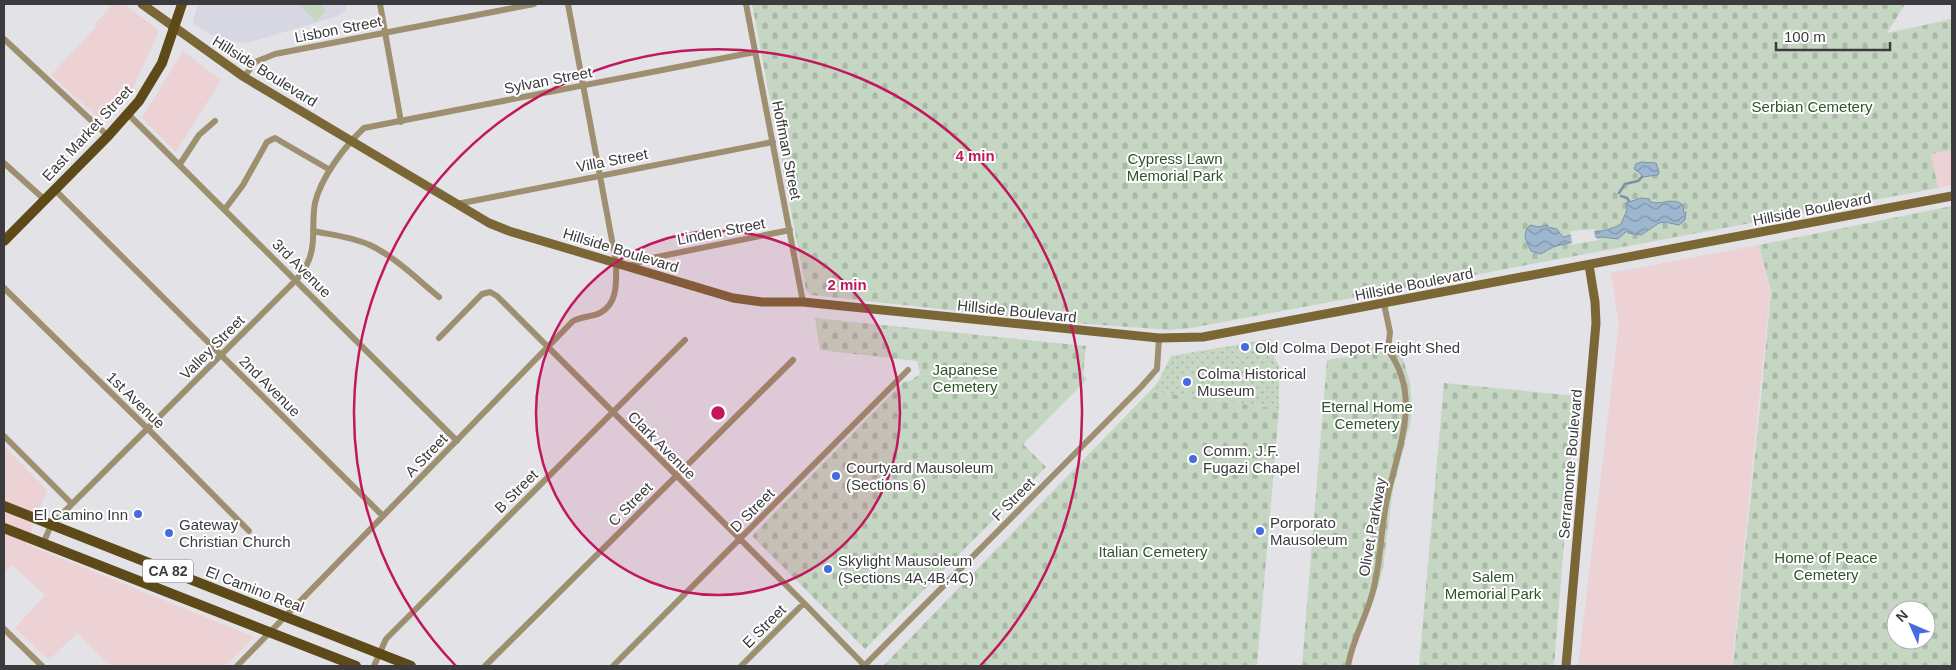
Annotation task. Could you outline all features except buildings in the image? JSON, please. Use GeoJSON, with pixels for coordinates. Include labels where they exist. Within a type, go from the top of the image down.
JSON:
{"type":"FeatureCollection","features":[{"type":"Feature","properties":{"kind":"main road","name":"Hillside Boulevard"},"geometry":{"type":"LineString","coordinates":[[142,4],[244,77],[489,223],[509,231],[746,301],[804,302],[1159,338],[1202,337],[1952,196]]}},
{"type":"Feature","properties":{"kind":"main road","name":"East Market Street"},"geometry":{"type":"LineString","coordinates":[[4,241],[128,114],[153,79],[166,52],[182,4]]}},
{"type":"Feature","properties":{"kind":"main road","name":"Serramonte Boulevard"},"geometry":{"type":"LineString","coordinates":[[1566,666],[1596,322],[1589,265]]}},
{"type":"Feature","properties":{"kind":"main road","name":"El Camino Real"},"geometry":{"type":"LineString","coordinates":[[4,506],[412,666]]}},
{"type":"Feature","properties":{"kind":"main road","name":"CA 82"},"geometry":{"type":"LineString","coordinates":[[4,528],[356,666]]}},
{"type":"Feature","properties":{"kind":"street"},"geometry":{"type":"LineString","coordinates":[[380,4],[401,122]]}},
{"type":"Feature","properties":{"kind":"street","name":"Lisbon Street"},"geometry":{"type":"LineString","coordinates":[[244,77],[259,58],[534,4]]}},
{"type":"Feature","properties":{"kind":"street","name":"A Street"},"geometry":{"type":"LineString","coordinates":[[237,666],[574,321],[580,317],[600,313],[611,303],[616,288],[616,262],[568,4]]}},
{"type":"Feature","properties":{"kind":"street","name":"Hoffman Street"},"geometry":{"type":"LineString","coordinates":[[746,4],[804,302]]}},
{"type":"Feature","properties":{"kind":"street"},"geometry":{"type":"LineString","coordinates":[[4,39],[108,136]]}},
{"type":"Feature","properties":{"kind":"street","name":"Sylvan Street"},"geometry":{"type":"LineString","coordinates":[[351,140],[364,128],[756,52]]}},
{"type":"Feature","properties":{"kind":"street","name":"3rd Avenue"},"geometry":{"type":"LineString","coordinates":[[128,114],[457,440]]}},
{"type":"Feature","properties":{"kind":"street"},"geometry":{"type":"LineString","coordinates":[[180,164],[199,135],[215,121]]}},
{"type":"Feature","properties":{"kind":"street"},"geometry":{"type":"LineString","coordinates":[[225,209],[243,185],[267,142],[275,138],[330,170]]}},
{"type":"Feature","properties":{"kind":"street","name":"Valley Street"},"geometry":{"type":"LineString","coordinates":[[43,544],[51,524],[296,280],[307,265],[311,252],[313,214],[316,200],[330,170],[351,140]]}},
{"type":"Feature","properties":{"kind":"street","name":"Villa Street"},"geometry":{"type":"LineString","coordinates":[[456,204],[773,142]]}},
{"type":"Feature","properties":{"kind":"street"},"geometry":{"type":"LineString","coordinates":[[4,163],[45,200]]}},
{"type":"Feature","properties":{"kind":"street","name":"2nd Avenue"},"geometry":{"type":"LineString","coordinates":[[55,190],[383,516]]}},
{"type":"Feature","properties":{"kind":"street","name":"Linden Street"},"geometry":{"type":"LineString","coordinates":[[628,266],[652,258],[790,230]]}},
{"type":"Feature","properties":{"kind":"street"},"geometry":{"type":"LineString","coordinates":[[313,231],[350,238],[369,244],[384,253],[439,296]]}},
{"type":"Feature","properties":{"kind":"street","name":"1st Avenue"},"geometry":{"type":"LineString","coordinates":[[4,288],[249,531]]}},
{"type":"Feature","properties":{"kind":"street","name":"Clark Avenue"},"geometry":{"type":"LineString","coordinates":[[438,338],[482,294],[490,292],[497,296],[865,666]]}},
{"type":"Feature","properties":{"kind":"street","name":"Olivet Parkway"},"geometry":{"type":"LineString","coordinates":[[1348,666],[1353,644],[1375,584],[1386,503],[1404,429],[1406,412],[1404,385],[1399,368],[1388,350],[1390,332],[1384,304]]}},
{"type":"Feature","properties":{"kind":"street","name":"F Street"},"geometry":{"type":"LineString","coordinates":[[865,666],[1141,387],[1157,369],[1159,338]]}},
{"type":"Feature","properties":{"kind":"street","name":"B Street"},"geometry":{"type":"LineString","coordinates":[[374,666],[386,639],[685,340]]}},
{"type":"Feature","properties":{"kind":"street","name":"C Street"},"geometry":{"type":"LineString","coordinates":[[485,666],[793,360]]}},
{"type":"Feature","properties":{"kind":"street","name":"D Street"},"geometry":{"type":"LineString","coordinates":[[612,666],[908,370]]}},
{"type":"Feature","properties":{"kind":"street"},"geometry":{"type":"LineString","coordinates":[[4,436],[72,504]]}},
{"type":"Feature","properties":{"kind":"street","name":"E Street"},"geometry":{"type":"LineString","coordinates":[[741,666],[804,603]]}},
{"type":"Feature","properties":{"kind":"street"},"geometry":{"type":"LineString","coordinates":[[4,629],[42,666]]}},
{"type":"Feature","properties":{"kind":"shaded area"},"geometry":{"type":"Polygon","coordinates":[[[113,4],[124,4],[157,29],[158,33],[133,88],[106,119],[101,120],[51,75],[96,27],[94,25],[113,4]]]}},
{"type":"Feature","properties":{"kind":"shaded area"},"geometry":{"type":"Polygon","coordinates":[[[198,4],[347,4],[347,6],[345,11],[338,16],[247,43],[230,41],[210,34],[195,25],[193,21],[198,4]]]}},
{"type":"Feature","properties":{"kind":"shaded area"},"geometry":{"type":"Polygon","coordinates":[[[183,51],[221,80],[176,152],[142,118],[183,51]]]}},
{"type":"Feature","properties":{"kind":"shaded area"},"geometry":{"type":"Polygon","coordinates":[[[1952,150],[1952,185],[1938,188],[1931,154],[1952,150]]]}},
{"type":"Feature","properties":{"kind":"shaded area"},"geometry":{"type":"Polygon","coordinates":[[[1759,245],[1770,292],[1732,666],[1578,666],[1619,325],[1611,273],[1759,245]]]}},
{"type":"Feature","properties":{"kind":"shaded area"},"geometry":{"type":"Polygon","coordinates":[[[4,446],[47,490],[26,544],[254,637],[225,666],[111,666],[77,633],[49,660],[15,628],[45,595],[12,565],[4,572],[4,446]]]}},
{"type":"Feature","properties":{"kind":"green space"},"geometry":{"type":"Polygon","coordinates":[[[302,4],[320,4],[326,11],[316,21],[300,6],[302,4]]]}},
{"type":"Feature","properties":{"kind":"green space","name":"Cypress Lawn Memorial Park"},"geometry":{"type":"Polygon","coordinates":[[[752,4],[1905,4],[1887,33],[1952,19],[1952,150],[1931,154],[1938,188],[1191,328],[1169,330],[1061,322],[811,295],[806,290],[752,4]]]}},
{"type":"Feature","properties":{"kind":"green space","name":"Home of Peace Cemetery"},"geometry":{"type":"Polygon","coordinates":[[[1952,206],[1952,666],[1733,666],[1771,292],[1759,245],[1952,206]]]}},
{"type":"Feature","properties":{"kind":"green space","name":"Japanese Cemetery"},"geometry":{"type":"Polygon","coordinates":[[[815,318],[1086,346],[1083,375],[1087,379],[1023,444],[1046,467],[865,649],[752,536],[904,381],[910,381],[920,374],[917,361],[820,350],[815,318]]]}},
{"type":"Feature","properties":{"kind":"green space"},"geometry":{"type":"Polygon","coordinates":[[[1271,339],[1275,359],[1279,366],[1279,409],[1150,391],[1158,382],[1171,356],[1271,339]]]}},
{"type":"Feature","properties":{"kind":"green space","name":"Eternal Home Cemetery"},"geometry":{"type":"Polygon","coordinates":[[[1353,344],[1399,346],[1410,382],[1412,410],[1410,424],[1393,489],[1383,568],[1378,587],[1360,627],[1349,666],[1302,666],[1327,360],[1353,356],[1353,344]]]}},
{"type":"Feature","properties":{"kind":"green space","name":"Salem Memorial Park"},"geometry":{"type":"Polygon","coordinates":[[[1444,383],[1576,396],[1554,666],[1419,666],[1444,383]]]}},
{"type":"Feature","properties":{"kind":"green space","name":"Italian Cemetery"},"geometry":{"type":"Polygon","coordinates":[[[1150,391],[1279,409],[1257,666],[883,666],[1150,391]]]}},
{"type":"Feature","properties":{"kind":"water"},"geometry":{"type":"Polygon","coordinates":[[[1641,162],[1656,163],[1658,175],[1642,177],[1634,169],[1636,164],[1641,162]]]}},
{"type":"Feature","properties":{"kind":"water"},"geometry":{"type":"Polygon","coordinates":[[[1641,198],[1650,199],[1649,201],[1658,203],[1676,201],[1680,203],[1684,206],[1684,213],[1686,212],[1685,220],[1679,225],[1665,222],[1659,223],[1641,235],[1628,233],[1627,231],[1618,239],[1602,237],[1568,243],[1553,247],[1541,254],[1531,251],[1526,241],[1525,235],[1530,225],[1538,227],[1548,225],[1547,227],[1557,229],[1564,237],[1607,230],[1621,224],[1627,210],[1626,203],[1641,198]]]}},
{"type":"Feature","properties":{"kind":"pier"},"geometry":{"type":"Polygon","coordinates":[[[1594,229],[1595,237],[1599,240],[1570,245],[1572,242],[1570,231],[1594,229]]]}},
{"type":"Feature","properties":{"kind":"waterway"},"geometry":{"type":"LineString","coordinates":[[1619,193],[1625,184],[1638,181],[1642,177]]}},
{"type":"Feature","properties":{"kind":"waterway"},"geometry":{"type":"LineString","coordinates":[[1621,196],[1629,201]]}},
{"type":"Feature","properties":{"kind":"place","name":"Old Colma Depot Freight Shed"},"geometry":{"type":"Point","coordinates":[1245,347]}},
{"type":"Feature","properties":{"kind":"place","name":"Colma Historical Museum"},"geometry":{"type":"Point","coordinates":[1187,382]}},
{"type":"Feature","properties":{"kind":"place","name":"Comm. J.F. Fugazi Chapel"},"geometry":{"type":"Point","coordinates":[1193,459]}},
{"type":"Feature","properties":{"kind":"place","name":"Courtyard Mausoleum (Sections 6)"},"geometry":{"type":"Point","coordinates":[836,476]}},
{"type":"Feature","properties":{"kind":"place","name":"El Camino Inn"},"geometry":{"type":"Point","coordinates":[138,514]}},
{"type":"Feature","properties":{"kind":"place","name":"Porporato Mausoleum"},"geometry":{"type":"Point","coordinates":[1260,531]}},
{"type":"Feature","properties":{"kind":"place","name":"Gateway Christian Church"},"geometry":{"type":"Point","coordinates":[169,533]}},
{"type":"Feature","properties":{"kind":"place","name":"Skylight Mausoleum (Sections 4A,4B,4C)"},"geometry":{"type":"Point","coordinates":[828,569]}},
{"type":"Feature","properties":{"kind":"park label","name":"Serbian Cemetery"},"geometry":{"type":"Point","coordinates":[1812,106]}}]}
